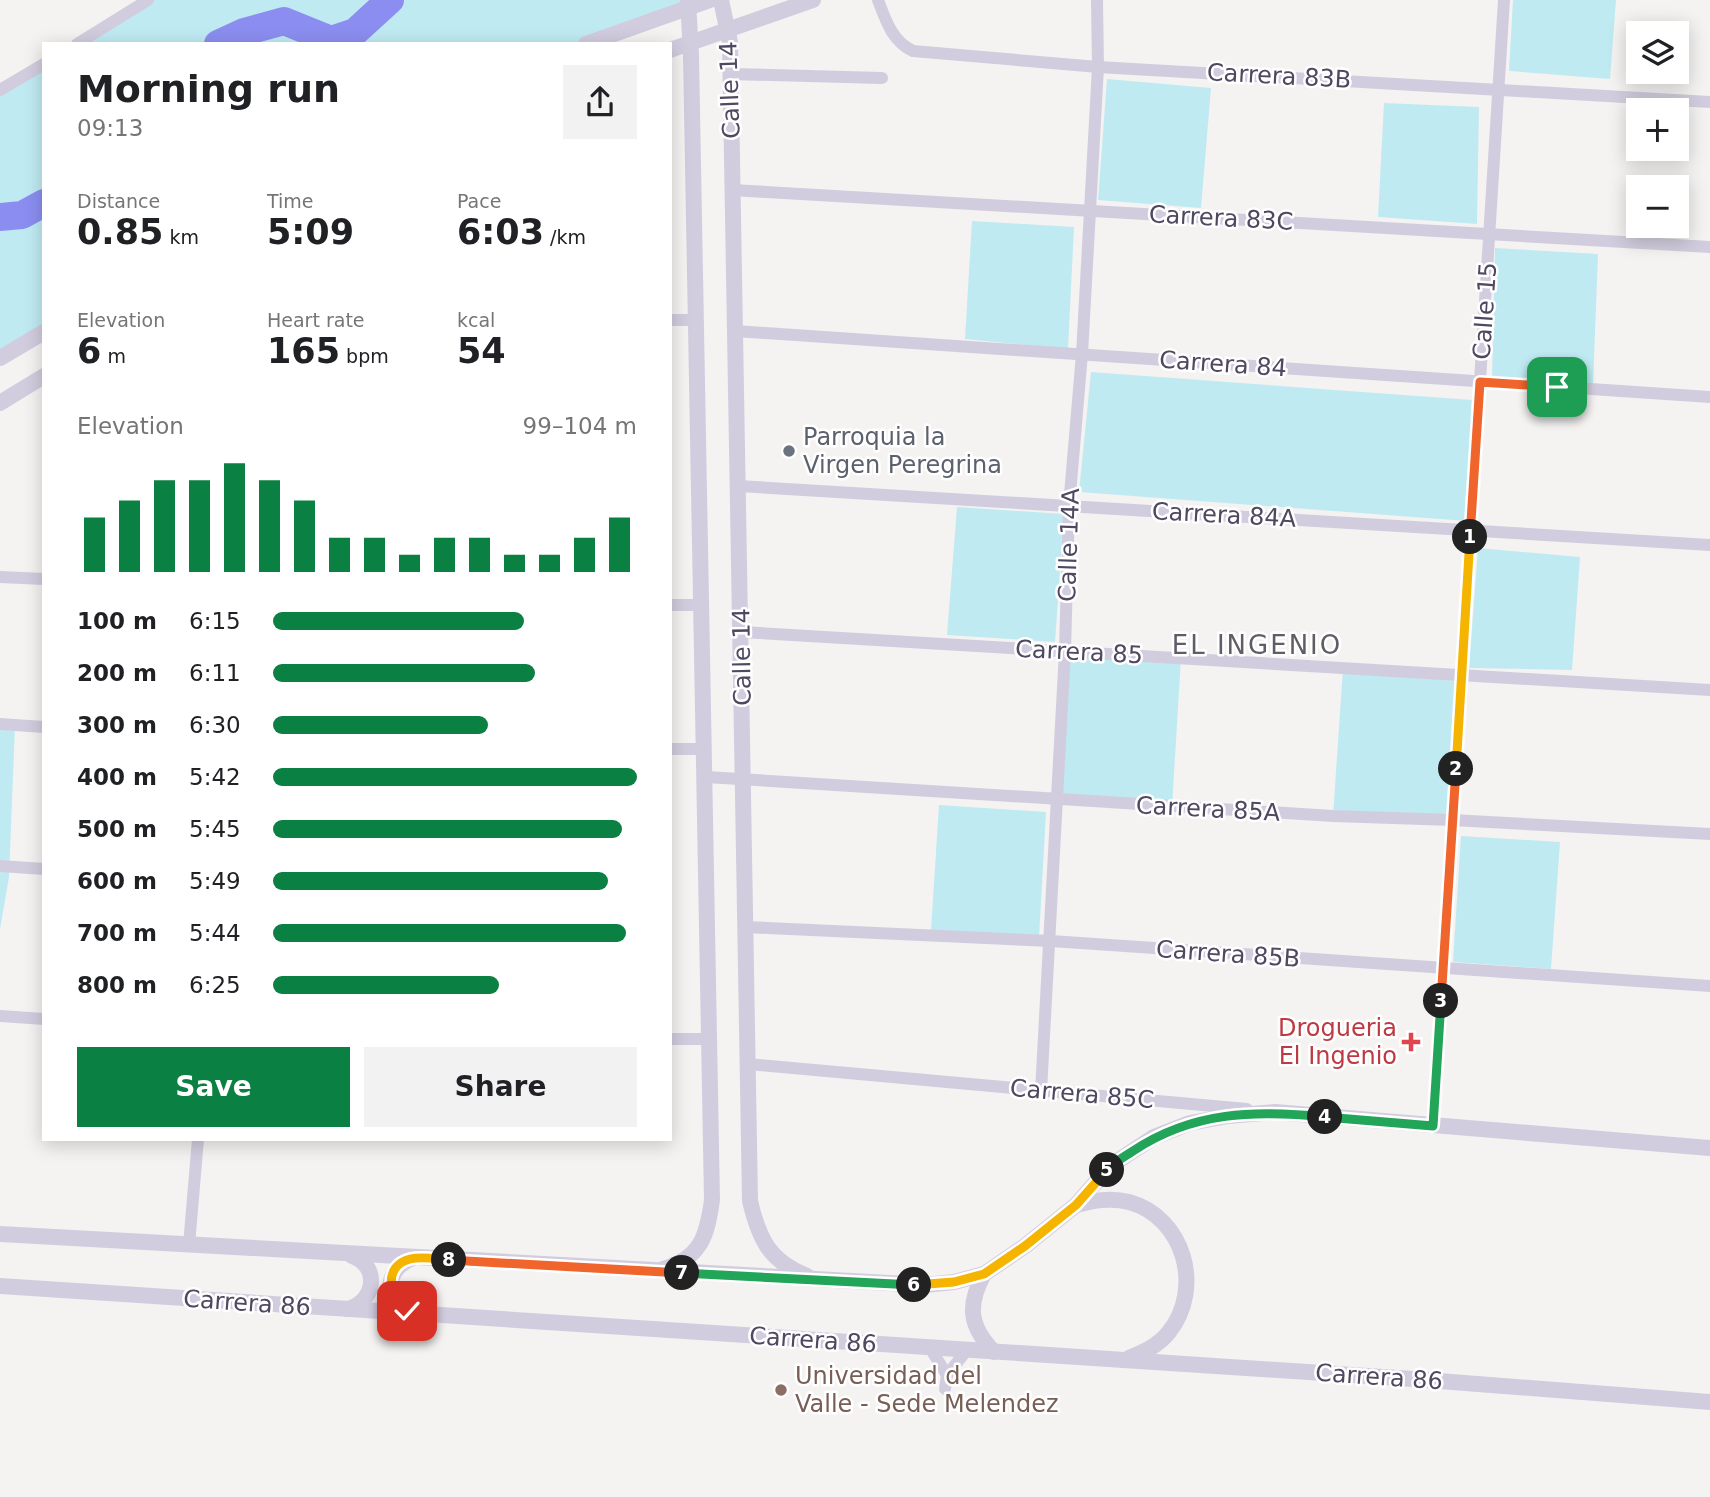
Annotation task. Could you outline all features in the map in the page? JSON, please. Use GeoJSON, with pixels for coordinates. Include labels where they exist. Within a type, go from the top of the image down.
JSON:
{"type":"FeatureCollection","features":[{"type":"Feature","properties":{"kind":"street"},"geometry":{"type":"LineString","coordinates":[[80,42],[148,0]]}},
{"type":"Feature","properties":{"kind":"street"},"geometry":{"type":"LineString","coordinates":[[591,42],[688,4],[710,0]]}},
{"type":"Feature","properties":{"kind":"street","name":"Calle 14"},"geometry":{"type":"LineString","coordinates":[[720,0],[728,31],[731,74],[750,1201],[757,1231],[769,1251],[789,1269],[820,1281]]}},
{"type":"Feature","properties":{"kind":"street"},"geometry":{"type":"LineString","coordinates":[[672,49],[813,0]]}},
{"type":"Feature","properties":{"kind":"street","name":"Carrera 83B"},"geometry":{"type":"LineString","coordinates":[[878,0],[900,45],[913,51],[1098,66],[1499,88],[1710,103]]}},
{"type":"Feature","properties":{"kind":"street","name":"Calle 14A"},"geometry":{"type":"LineString","coordinates":[[1041,1091],[1065,651],[1069,506],[1082,354],[1098,66],[1097,0]]}},
{"type":"Feature","properties":{"kind":"street","name":"Calle 15"},"geometry":{"type":"LineString","coordinates":[[1433,1126],[1504,0]]}},
{"type":"Feature","properties":{"kind":"street","name":"Calle 14"},"geometry":{"type":"LineString","coordinates":[[654,1272],[679,1264],[697,1248],[708,1228],[712,1200],[706,777],[688,4]]}},
{"type":"Feature","properties":{"kind":"street"},"geometry":{"type":"LineString","coordinates":[[0,90],[42,65]]}},
{"type":"Feature","properties":{"kind":"street"},"geometry":{"type":"LineString","coordinates":[[731,74],[882,78]]}},
{"type":"Feature","properties":{"kind":"street","name":"Carrera 83C"},"geometry":{"type":"LineString","coordinates":[[733,190],[1710,247]]}},
{"type":"Feature","properties":{"kind":"street"},"geometry":{"type":"LineString","coordinates":[[672,320],[696,320]]}},
{"type":"Feature","properties":{"kind":"street","name":"Carrera 84"},"geometry":{"type":"LineString","coordinates":[[735,331],[1710,397]]}},
{"type":"Feature","properties":{"kind":"street"},"geometry":{"type":"LineString","coordinates":[[0,358],[42,333]]}},
{"type":"Feature","properties":{"kind":"street"},"geometry":{"type":"LineString","coordinates":[[0,403],[42,377]]}},
{"type":"Feature","properties":{"kind":"street","name":"Carrera 84A"},"geometry":{"type":"LineString","coordinates":[[738,486],[1710,545]]}},
{"type":"Feature","properties":{"kind":"street"},"geometry":{"type":"LineString","coordinates":[[0,578],[42,579]]}},
{"type":"Feature","properties":{"kind":"street"},"geometry":{"type":"LineString","coordinates":[[672,605],[701,605]]}},
{"type":"Feature","properties":{"kind":"street","name":"Carrera 85"},"geometry":{"type":"LineString","coordinates":[[741,632],[1710,690]]}},
{"type":"Feature","properties":{"kind":"street"},"geometry":{"type":"LineString","coordinates":[[0,724],[42,727]]}},
{"type":"Feature","properties":{"kind":"street"},"geometry":{"type":"LineString","coordinates":[[672,749],[704,749]]}},
{"type":"Feature","properties":{"kind":"street","name":"Carrera 85A"},"geometry":{"type":"LineString","coordinates":[[706,777],[1333,817],[1452,820],[1710,834]]}},
{"type":"Feature","properties":{"kind":"street"},"geometry":{"type":"LineString","coordinates":[[0,866],[42,869]]}},
{"type":"Feature","properties":{"kind":"street","name":"Carrera 85B"},"geometry":{"type":"LineString","coordinates":[[745,927],[1051,942],[1710,986]]}},
{"type":"Feature","properties":{"kind":"street"},"geometry":{"type":"LineString","coordinates":[[0,1016],[42,1019]]}},
{"type":"Feature","properties":{"kind":"street"},"geometry":{"type":"LineString","coordinates":[[672,1039],[710,1039]]}},
{"type":"Feature","properties":{"kind":"street","name":"Carrera 85C"},"geometry":{"type":"LineString","coordinates":[[747,1064],[1433,1126],[1710,1148]]}},
{"type":"Feature","properties":{"kind":"street"},"geometry":{"type":"LineString","coordinates":[[0,1234],[925,1285],[954,1282],[984,1274],[1025,1246],[1076,1205],[1110,1166],[1154,1137],[1190,1123],[1275,1112]]}},
{"type":"Feature","properties":{"kind":"street"},"geometry":{"type":"LineString","coordinates":[[188,1245],[198,1141]]}},
{"type":"Feature","properties":{"kind":"street"},"geometry":{"type":"LineString","coordinates":[[1076,1205],[1102,1199],[1129,1202],[1153,1214],[1172,1233],[1185,1257],[1188,1283],[1183,1310],[1169,1333],[1148,1350],[1123,1360]]}},
{"type":"Feature","properties":{"kind":"street"},"geometry":{"type":"LineString","coordinates":[[345,1309],[356,1307],[366,1300],[372,1277],[368,1266],[359,1258],[348,1254]]}},
{"type":"Feature","properties":{"kind":"street"},"geometry":{"type":"LineString","coordinates":[[413,1258],[396,1268],[390,1287],[398,1305],[416,1314]]}},
{"type":"Feature","properties":{"kind":"street"},"geometry":{"type":"LineString","coordinates":[[984,1274],[975,1289],[972,1306],[974,1324],[982,1339],[994,1352]]}},
{"type":"Feature","properties":{"kind":"street","name":"Carrera 86"},"geometry":{"type":"LineString","coordinates":[[0,1286],[1413,1379],[1710,1402]]}},
{"type":"Feature","properties":{"kind":"street"},"geometry":{"type":"LineString","coordinates":[[930,1348],[947,1375]]}},
{"type":"Feature","properties":{"kind":"street"},"geometry":{"type":"LineString","coordinates":[[945,1389],[947,1375],[967,1350]]}},
{"type":"Feature","properties":{"kind":"shaded area"},"geometry":{"type":"Polygon","coordinates":[[[148,0],[710,0],[592,42],[80,42],[148,0]]]}},
{"type":"Feature","properties":{"kind":"shaded area"},"geometry":{"type":"Polygon","coordinates":[[[1513,0],[1616,0],[1610,79],[1509,71],[1513,0]]]}},
{"type":"Feature","properties":{"kind":"shaded area"},"geometry":{"type":"Polygon","coordinates":[[[42,65],[42,333],[0,358],[0,90],[42,65]]]}},
{"type":"Feature","properties":{"kind":"shaded area"},"geometry":{"type":"Polygon","coordinates":[[[1107,79],[1211,88],[1201,208],[1098,200],[1107,79]]]}},
{"type":"Feature","properties":{"kind":"shaded area"},"geometry":{"type":"Polygon","coordinates":[[[1384,103],[1479,107],[1477,224],[1378,217],[1384,103]]]}},
{"type":"Feature","properties":{"kind":"shaded area"},"geometry":{"type":"Polygon","coordinates":[[[972,221],[1074,227],[1068,349],[965,339],[972,221]]]}},
{"type":"Feature","properties":{"kind":"shaded area"},"geometry":{"type":"Polygon","coordinates":[[[1495,248],[1598,254],[1593,385],[1492,379],[1495,248]]]}},
{"type":"Feature","properties":{"kind":"shaded area"},"geometry":{"type":"Polygon","coordinates":[[[1091,372],[1472,400],[1467,521],[1079,492],[1091,372]]]}},
{"type":"Feature","properties":{"kind":"shaded area"},"geometry":{"type":"Polygon","coordinates":[[[957,507],[1064,514],[1055,642],[947,635],[957,507]]]}},
{"type":"Feature","properties":{"kind":"shaded area"},"geometry":{"type":"Polygon","coordinates":[[[1478,548],[1580,557],[1572,670],[1469,668],[1478,548]]]}},
{"type":"Feature","properties":{"kind":"shaded area"},"geometry":{"type":"Polygon","coordinates":[[[1065,651],[1181,658],[1172,807],[1057,800],[1065,651]]]}},
{"type":"Feature","properties":{"kind":"shaded area"},"geometry":{"type":"Polygon","coordinates":[[[1343,668],[1462,676],[1452,820],[1333,816],[1343,668]]]}},
{"type":"Feature","properties":{"kind":"shaded area"},"geometry":{"type":"Polygon","coordinates":[[[0,724],[15,725],[9,877],[0,929],[0,724]]]}},
{"type":"Feature","properties":{"kind":"shaded area"},"geometry":{"type":"Polygon","coordinates":[[[939,805],[1046,812],[1039,938],[931,930],[939,805]]]}},
{"type":"Feature","properties":{"kind":"shaded area"},"geometry":{"type":"Polygon","coordinates":[[[1461,836],[1560,842],[1551,969],[1453,962],[1461,836]]]}},
{"type":"Feature","properties":{"kind":"waterway"},"geometry":{"type":"LineString","coordinates":[[222,42],[244,32],[284,21],[331,40],[355,32],[390,0]]}},
{"type":"Feature","properties":{"kind":"waterway"},"geometry":{"type":"LineString","coordinates":[[0,217],[22,215],[42,204]]}},
{"type":"Feature","properties":{"kind":"place","name":"Parroquia la Virgen Peregrina"},"geometry":{"type":"Point","coordinates":[789,451]}},
{"type":"Feature","properties":{"kind":"place","name":"Drogueria El Ingenio"},"geometry":{"type":"Point","coordinates":[1411,1042]}},
{"type":"Feature","properties":{"kind":"place","name":"Universidad del Valle - Sede Melendez"},"geometry":{"type":"Point","coordinates":[781,1390]}},
{"type":"Feature","properties":{"kind":"district","name":"EL INGENIO"},"geometry":{"type":"Point","coordinates":[1257,645]}},
{"type":"Feature","properties":{"kind":"route"},"geometry":{"type":"LineString","coordinates":[[407,1311],[398,1305],[393,1297],[391,1277],[404,1261],[413,1258],[892,1285],[954,1282],[984,1274],[1025,1246],[1076,1205],[1110,1166],[1154,1137],[1190,1123],[1275,1112],[1433,1126],[1480,382],[1557,387]]}}]}
